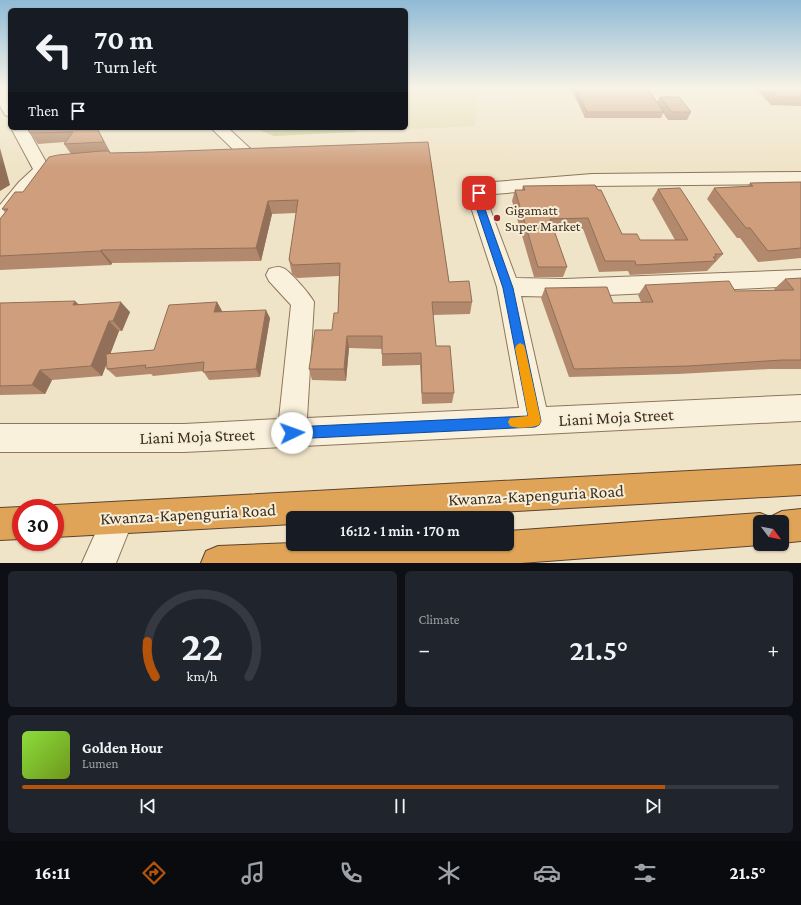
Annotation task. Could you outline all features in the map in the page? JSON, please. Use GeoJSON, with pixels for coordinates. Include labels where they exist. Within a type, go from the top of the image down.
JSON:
{"type":"FeatureCollection","features":[{"type":"Feature","properties":{"kind":"highway","name":"Kwanza-Kapenguria Road"},"geometry":{"type":"LineString","coordinates":[[64,521],[801,480]]}},
{"type":"Feature","properties":{"kind":"highway"},"geometry":{"type":"LineString","coordinates":[[0,524],[12,523]]}},
{"type":"Feature","properties":{"kind":"highway"},"geometry":{"type":"LineString","coordinates":[[789,526],[801,525]]}},
{"type":"Feature","properties":{"kind":"highway"},"geometry":{"type":"LineString","coordinates":[[218,563],[372,556],[651,538],[753,530]]}},
{"type":"Feature","properties":{"kind":"street"},"geometry":{"type":"LineString","coordinates":[[20,130],[42,170]]}},
{"type":"Feature","properties":{"kind":"street"},"geometry":{"type":"LineString","coordinates":[[222,130],[254,152],[224,154]]}},
{"type":"Feature","properties":{"kind":"street"},"geometry":{"type":"LineString","coordinates":[[1,215],[42,170],[58,162],[72,161]]}},
{"type":"Feature","properties":{"kind":"street"},"geometry":{"type":"LineString","coordinates":[[535,421],[508,288],[477,198],[479,193],[486,189],[592,180],[801,178]]}},
{"type":"Feature","properties":{"kind":"street"},"geometry":{"type":"LineString","coordinates":[[277,274],[302,302],[292,433]]}},
{"type":"Feature","properties":{"kind":"street"},"geometry":{"type":"LineString","coordinates":[[508,288],[564,288],[801,278]]}},
{"type":"Feature","properties":{"kind":"street","name":"Liani Moja Street"},"geometry":{"type":"LineString","coordinates":[[0,438],[184,438],[801,408]]}},
{"type":"Feature","properties":{"kind":"street"},"geometry":{"type":"LineString","coordinates":[[99,563],[118,518]]}},
{"type":"Feature","properties":{"kind":"shaded area"},"geometry":{"type":"Polygon","coordinates":[[[408,114],[476,114],[475,126],[408,129],[408,114]]]}},
{"type":"Feature","properties":{"kind":"shaded area"},"geometry":{"type":"Polygon","coordinates":[[[356,130],[395,130],[355,132],[356,130]]]}},
{"type":"Feature","properties":{"kind":"green space"},"geometry":{"type":"Polygon","coordinates":[[[259,130],[356,130],[355,132],[274,136],[259,130]]]}},
{"type":"Feature","properties":{"kind":"building"},"geometry":{"type":"Polygon","coordinates":[[[28,130],[98,130],[104,142],[64,144],[73,132],[30,133],[28,130]]]}},
{"type":"Feature","properties":{"kind":"building"},"geometry":{"type":"Polygon","coordinates":[[[428,142],[449,282],[469,281],[472,302],[432,302],[436,346],[450,346],[454,393],[422,393],[421,353],[382,354],[382,336],[347,336],[344,369],[309,369],[315,330],[332,330],[334,313],[338,313],[340,263],[293,265],[289,260],[298,200],[268,201],[256,248],[101,250],[0,256],[0,219],[8,209],[2,209],[15,192],[23,192],[49,157],[101,151],[109,151],[110,153],[153,152],[428,142]]]}},
{"type":"Feature","properties":{"kind":"building"},"geometry":{"type":"Polygon","coordinates":[[[801,182],[801,248],[768,251],[750,228],[746,228],[714,188],[753,186],[750,183],[801,182]]]}},
{"type":"Feature","properties":{"kind":"building"},"geometry":{"type":"Polygon","coordinates":[[[595,185],[598,190],[601,190],[622,234],[637,234],[640,240],[688,240],[658,189],[680,188],[723,254],[715,254],[716,257],[713,257],[716,261],[636,265],[635,261],[605,261],[588,218],[550,219],[567,267],[538,267],[515,190],[525,190],[523,186],[595,185]]]}},
{"type":"Feature","properties":{"kind":"building"},"geometry":{"type":"Polygon","coordinates":[[[801,278],[801,360],[688,366],[574,369],[545,288],[607,287],[613,303],[653,302],[645,285],[729,281],[735,291],[794,290],[785,279],[801,278]]]}},
{"type":"Feature","properties":{"kind":"building"},"geometry":{"type":"Polygon","coordinates":[[[75,301],[73,305],[121,302],[113,321],[109,321],[91,366],[40,370],[32,385],[0,386],[0,303],[75,301]]]}},
{"type":"Feature","properties":{"kind":"building"},"geometry":{"type":"Polygon","coordinates":[[[217,302],[214,312],[266,310],[256,369],[203,372],[204,362],[145,368],[146,365],[107,369],[106,354],[154,350],[169,305],[217,302]]]}},
{"type":"Feature","properties":{"kind":"slow traffic"},"geometry":{"type":"LineString","coordinates":[[514,422],[535,421],[520,348]]}},
{"type":"Feature","properties":{"kind":"place","name":"Gigamatt Super Market"},"geometry":{"type":"Point","coordinates":[497,218]}},
{"type":"Feature","properties":{"kind":"route"},"geometry":{"type":"LineString","coordinates":[[292,433],[535,421],[508,288],[477,198],[479,193]]}}]}
